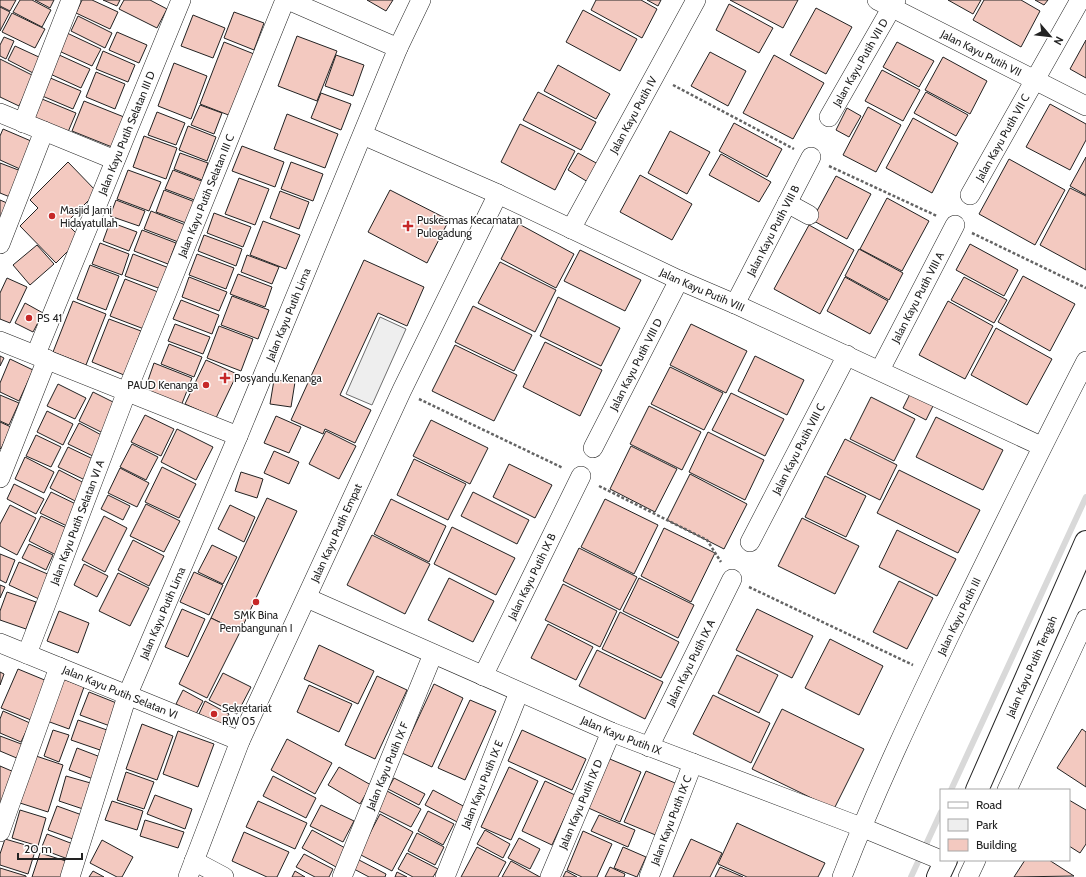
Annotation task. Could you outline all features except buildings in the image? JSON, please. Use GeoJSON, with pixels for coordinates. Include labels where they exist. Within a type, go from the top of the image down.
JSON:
{"type":"FeatureCollection","features":[{"type":"Feature","properties":{"kind":"street"},"geometry":{"type":"LineString","coordinates":[[24,123],[71,0]]}},
{"type":"Feature","properties":{"kind":"street","name":"Jalan Kayu Putih Selatan III D"},"geometry":{"type":"LineString","coordinates":[[0,478],[42,357],[115,160],[181,0]]}},
{"type":"Feature","properties":{"kind":"street"},"geometry":{"type":"LineString","coordinates":[[286,0],[398,48]]}},
{"type":"Feature","properties":{"kind":"street","name":"Jalan Kayu Putih Selatan III C"},"geometry":{"type":"LineString","coordinates":[[127,391],[286,0]]}},
{"type":"Feature","properties":{"kind":"street","name":"Jalan Kayu Putih Lima"},"geometry":{"type":"LineString","coordinates":[[70,877],[127,696],[238,436],[398,48],[420,0]]}},
{"type":"Feature","properties":{"kind":"street","name":"Jalan Kayu Putih IV"},"geometry":{"type":"LineString","coordinates":[[571,229],[696,0]]}},
{"type":"Feature","properties":{"kind":"street","name":"Jalan Kayu Putih VII C"},"geometry":{"type":"LineString","coordinates":[[970,195],[1033,80],[1080,0]]}},
{"type":"Feature","properties":{"kind":"street","name":"Jalan Kayu Putih VII"},"geometry":{"type":"LineString","coordinates":[[888,3],[1033,80],[1086,106]]}},
{"type":"Feature","properties":{"kind":"street","name":"Jalan Kayu Putih VII D"},"geometry":{"type":"LineString","coordinates":[[829,117],[888,3]]}},
{"type":"Feature","properties":{"kind":"street"},"geometry":{"type":"LineString","coordinates":[[0,113],[115,160]]}},
{"type":"Feature","properties":{"kind":"street"},"geometry":{"type":"LineString","coordinates":[[0,244],[44,131]]}},
{"type":"Feature","properties":{"kind":"street","name":"Jalan Kayu Putih VIII"},"geometry":{"type":"LineString","coordinates":[[362,135],[498,194],[679,280],[880,370],[1041,446]]}},
{"type":"Feature","properties":{"kind":"street","name":"Jalan Kayu Putih VIII B"},"geometry":{"type":"LineString","coordinates":[[735,304],[811,157]]}},
{"type":"Feature","properties":{"kind":"street","name":"Jalan Kayu Putih Empat"},"geometry":{"type":"LineString","coordinates":[[191,869],[240,741],[402,390],[498,194]]}},
{"type":"Feature","properties":{"kind":"street"},"geometry":{"type":"LineString","coordinates":[[788,203],[809,215]]}},
{"type":"Feature","properties":{"kind":"street","name":"Jalan Kayu Putih VIII A"},"geometry":{"type":"LineString","coordinates":[[880,370],[955,225]]}},
{"type":"Feature","properties":{"kind":"street","name":"Jalan Kayu Putih VIII D"},"geometry":{"type":"LineString","coordinates":[[593,448],[679,280]]}},
{"type":"Feature","properties":{"kind":"street"},"geometry":{"type":"LineString","coordinates":[[0,341],[238,436]]}},
{"type":"Feature","properties":{"kind":"street","name":"Jalan Kayu Putih VIII C"},"geometry":{"type":"LineString","coordinates":[[750,542],[847,356]]}},
{"type":"Feature","properties":{"kind":"street","name":"Jalan Kayu Putih III"},"geometry":{"type":"LineString","coordinates":[[842,877],[861,827],[932,673],[1041,446],[1086,361]]}},
{"type":"Feature","properties":{"kind":"street","name":"Jalan Kayu Putih Selatan VI A"},"geometry":{"type":"LineString","coordinates":[[27,654],[127,391]]}},
{"type":"Feature","properties":{"kind":"street","name":"Jalan Kayu Putih IX B"},"geometry":{"type":"LineString","coordinates":[[483,676],[581,476]]}},
{"type":"Feature","properties":{"kind":"street","name":"Jalan Kayu Putih Tengah"},"geometry":{"type":"LineString","coordinates":[[977,789],[1086,542]]}},
{"type":"Feature","properties":{"kind":"street","name":"Jalan Kayu Putih IX A"},"geometry":{"type":"LineString","coordinates":[[649,747],[732,579]]}},
{"type":"Feature","properties":{"kind":"street","name":"Jalan Kayu Putih IX"},"geometry":{"type":"LineString","coordinates":[[307,598],[611,732],[861,827],[940,862]]}},
{"type":"Feature","properties":{"kind":"street"},"geometry":{"type":"LineString","coordinates":[[1007,789],[1086,619]]}},
{"type":"Feature","properties":{"kind":"street","name":"Jalan Kayu Putih Selatan VI"},"geometry":{"type":"LineString","coordinates":[[0,643],[240,741]]}},
{"type":"Feature","properties":{"kind":"street","name":"Jalan Kayu Putih IX F"},"geometry":{"type":"LineString","coordinates":[[342,877],[433,654]]}},
{"type":"Feature","properties":{"kind":"street"},"geometry":{"type":"LineString","coordinates":[[0,832],[60,668]]}},
{"type":"Feature","properties":{"kind":"street","name":"Jalan Kayu Putih IX E"},"geometry":{"type":"LineString","coordinates":[[445,877],[518,692]]}},
{"type":"Feature","properties":{"kind":"street","name":"Jalan Kayu Putih IX D"},"geometry":{"type":"LineString","coordinates":[[550,877],[611,732]]}},
{"type":"Feature","properties":{"kind":"street","name":"Jalan Kayu Putih IX C"},"geometry":{"type":"LineString","coordinates":[[649,877],[693,763]]}},
{"type":"Feature","properties":{"kind":"street"},"geometry":{"type":"LineString","coordinates":[[968,877],[976,861]]}},
{"type":"Feature","properties":{"kind":"street"},"geometry":{"type":"LineString","coordinates":[[191,869],[224,877]]}},
{"type":"Feature","properties":{"kind":"path"},"geometry":{"type":"LineString","coordinates":[[655,76],[811,157],[1086,288]]}},
{"type":"Feature","properties":{"kind":"path"},"geometry":{"type":"LineString","coordinates":[[402,390],[581,476],[707,540],[732,579],[932,673]]}},
{"type":"Feature","properties":{"kind":"green space"},"geometry":{"type":"Polygon","coordinates":[[[380,317],[406,329],[372,405],[346,394],[380,317]]]}},
{"type":"Feature","properties":{"kind":"waterway"},"geometry":{"type":"LineString","coordinates":[[951,789],[1086,497]]}},
{"type":"Feature","properties":{"kind":"waterway"},"geometry":{"type":"LineString","coordinates":[[911,877],[940,814]]}},
{"type":"Feature","properties":{"kind":"place","name":"Masjid Jami Hidayatullah"},"geometry":{"type":"Point","coordinates":[52,216]}},
{"type":"Feature","properties":{"kind":"place","name":"Puskesmas Kecamatan Pulogadung"},"geometry":{"type":"Point","coordinates":[408,226]}},
{"type":"Feature","properties":{"kind":"place","name":"PS 41"},"geometry":{"type":"Point","coordinates":[29,318]}},
{"type":"Feature","properties":{"kind":"place","name":"Posyandu Kenanga"},"geometry":{"type":"Point","coordinates":[225,378]}},
{"type":"Feature","properties":{"kind":"place","name":"PAUD Kenanga"},"geometry":{"type":"Point","coordinates":[206,385]}},
{"type":"Feature","properties":{"kind":"place","name":"SMK Bina Pembangunan I"},"geometry":{"type":"Point","coordinates":[256,602]}},
{"type":"Feature","properties":{"kind":"place","name":"Sekretariat RW 05"},"geometry":{"type":"Point","coordinates":[214,714]}}]}
